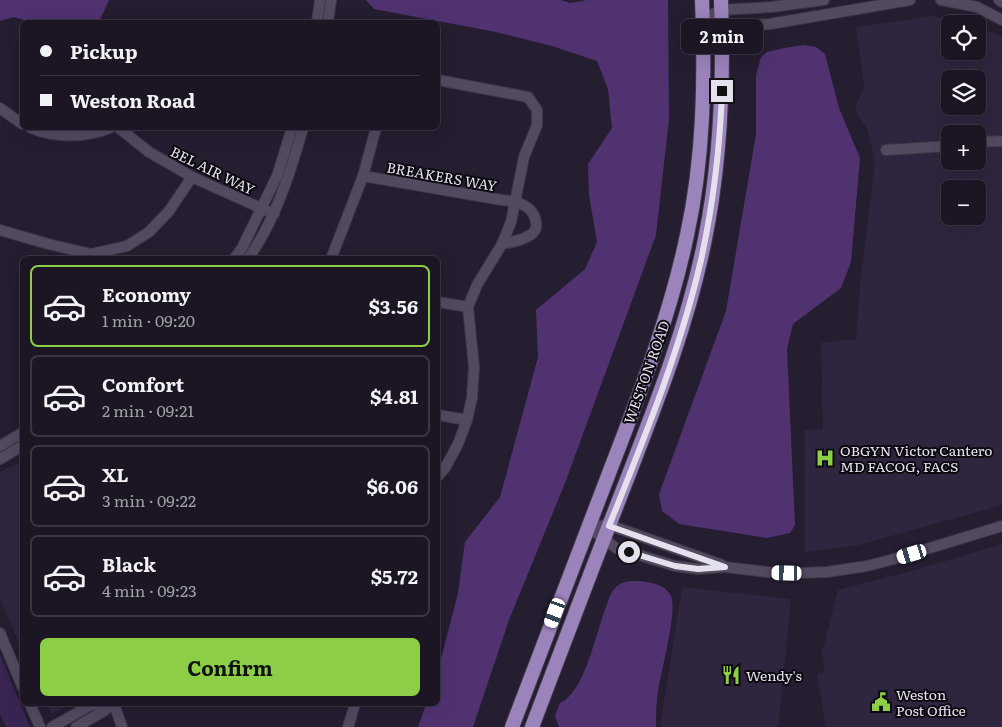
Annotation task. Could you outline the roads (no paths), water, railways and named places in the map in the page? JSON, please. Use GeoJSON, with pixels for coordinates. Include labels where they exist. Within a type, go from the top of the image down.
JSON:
{"type":"FeatureCollection","features":[{"type":"Feature","properties":{"kind":"main road","name":"WESTON ROAD"},"geometry":{"type":"LineString","coordinates":[[512,727],[657,346],[674,291],[688,234],[702,117],[702,0]]}},
{"type":"Feature","properties":{"kind":"main road","name":"WESTON ROAD"},"geometry":{"type":"LineString","coordinates":[[532,727],[667,374],[685,321],[701,260],[714,189],[719,137],[722,91],[721,5]]}},
{"type":"Feature","properties":{"kind":"street"},"geometry":{"type":"LineString","coordinates":[[317,20],[320,0]]}},
{"type":"Feature","properties":{"kind":"street"},"geometry":{"type":"LineString","coordinates":[[328,20],[331,0]]}},
{"type":"Feature","properties":{"kind":"street"},"geometry":{"type":"LineString","coordinates":[[824,0],[771,7],[721,5],[703,19],[721,27],[770,24],[910,0]]}},
{"type":"Feature","properties":{"kind":"street"},"geometry":{"type":"LineString","coordinates":[[941,0],[977,7],[1002,20]]}},
{"type":"Feature","properties":{"kind":"street"},"geometry":{"type":"LineString","coordinates":[[998,0],[1002,2]]}},
{"type":"Feature","properties":{"kind":"street"},"geometry":{"type":"LineString","coordinates":[[440,80],[528,96],[536,110],[537,125],[524,157],[511,222],[502,244],[477,284],[468,307],[474,367],[472,398],[467,420],[458,444],[440,474]]}},
{"type":"Feature","properties":{"kind":"street"},"geometry":{"type":"LineString","coordinates":[[0,108],[20,123]]}},
{"type":"Feature","properties":{"kind":"street"},"geometry":{"type":"LineString","coordinates":[[37,130],[62,135],[87,134],[102,130]]}},
{"type":"Feature","properties":{"kind":"street","name":"BEL AIR WAY"},"geometry":{"type":"LineString","coordinates":[[122,130],[149,152],[192,177],[274,214]]}},
{"type":"Feature","properties":{"kind":"street"},"geometry":{"type":"LineString","coordinates":[[236,256],[242,248],[277,176],[291,130]]}},
{"type":"Feature","properties":{"kind":"street"},"geometry":{"type":"LineString","coordinates":[[250,256],[274,214],[288,178],[302,130]]}},
{"type":"Feature","properties":{"kind":"street"},"geometry":{"type":"LineString","coordinates":[[332,256],[363,176],[375,130]]}},
{"type":"Feature","properties":{"kind":"street"},"geometry":{"type":"LineString","coordinates":[[986,142],[1002,141]]}},
{"type":"Feature","properties":{"kind":"street"},"geometry":{"type":"LineString","coordinates":[[886,150],[941,147]]}},
{"type":"Feature","properties":{"kind":"street","name":"BREAKERS WAY"},"geometry":{"type":"LineString","coordinates":[[363,176],[516,201]]}},
{"type":"Feature","properties":{"kind":"street"},"geometry":{"type":"LineString","coordinates":[[0,230],[91,254],[127,246],[149,232],[169,211],[192,177]]}},
{"type":"Feature","properties":{"kind":"street"},"geometry":{"type":"LineString","coordinates":[[502,244],[518,240],[532,233],[536,228],[533,213],[527,206],[516,201]]}},
{"type":"Feature","properties":{"kind":"street"},"geometry":{"type":"LineString","coordinates":[[440,302],[468,307]]}},
{"type":"Feature","properties":{"kind":"street"},"geometry":{"type":"LineString","coordinates":[[440,415],[467,420]]}},
{"type":"Feature","properties":{"kind":"street"},"geometry":{"type":"LineString","coordinates":[[0,446],[20,434]]}},
{"type":"Feature","properties":{"kind":"street"},"geometry":{"type":"LineString","coordinates":[[0,459],[20,447]]}},
{"type":"Feature","properties":{"kind":"street"},"geometry":{"type":"LineString","coordinates":[[588,527],[725,567],[766,572],[800,573],[849,569],[894,559],[1002,526]]}},
{"type":"Feature","properties":{"kind":"street"},"geometry":{"type":"LineString","coordinates":[[606,532],[616,548],[675,566],[698,569],[725,567]]}},
{"type":"Feature","properties":{"kind":"street"},"geometry":{"type":"LineString","coordinates":[[0,633],[20,681]]}},
{"type":"Feature","properties":{"kind":"street"},"geometry":{"type":"LineString","coordinates":[[31,706],[40,727]]}},
{"type":"Feature","properties":{"kind":"street"},"geometry":{"type":"LineString","coordinates":[[52,727],[91,706]]}},
{"type":"Feature","properties":{"kind":"street"},"geometry":{"type":"LineString","coordinates":[[76,727],[104,712],[111,706]]}},
{"type":"Feature","properties":{"kind":"street"},"geometry":{"type":"LineString","coordinates":[[114,706],[122,727]]}},
{"type":"Feature","properties":{"kind":"street"},"geometry":{"type":"LineString","coordinates":[[348,727],[354,706]]}},
{"type":"Feature","properties":{"kind":"place","name":"OBGYN Victor Cantero MD FACOG, FACS"},"geometry":{"type":"Point","coordinates":[825,458]}},
{"type":"Feature","properties":{"kind":"place","name":"Wendy's"},"geometry":{"type":"Point","coordinates":[731,675]}},
{"type":"Feature","properties":{"kind":"place","name":"Weston Post Office"},"geometry":{"type":"Point","coordinates":[881,702]}}]}
